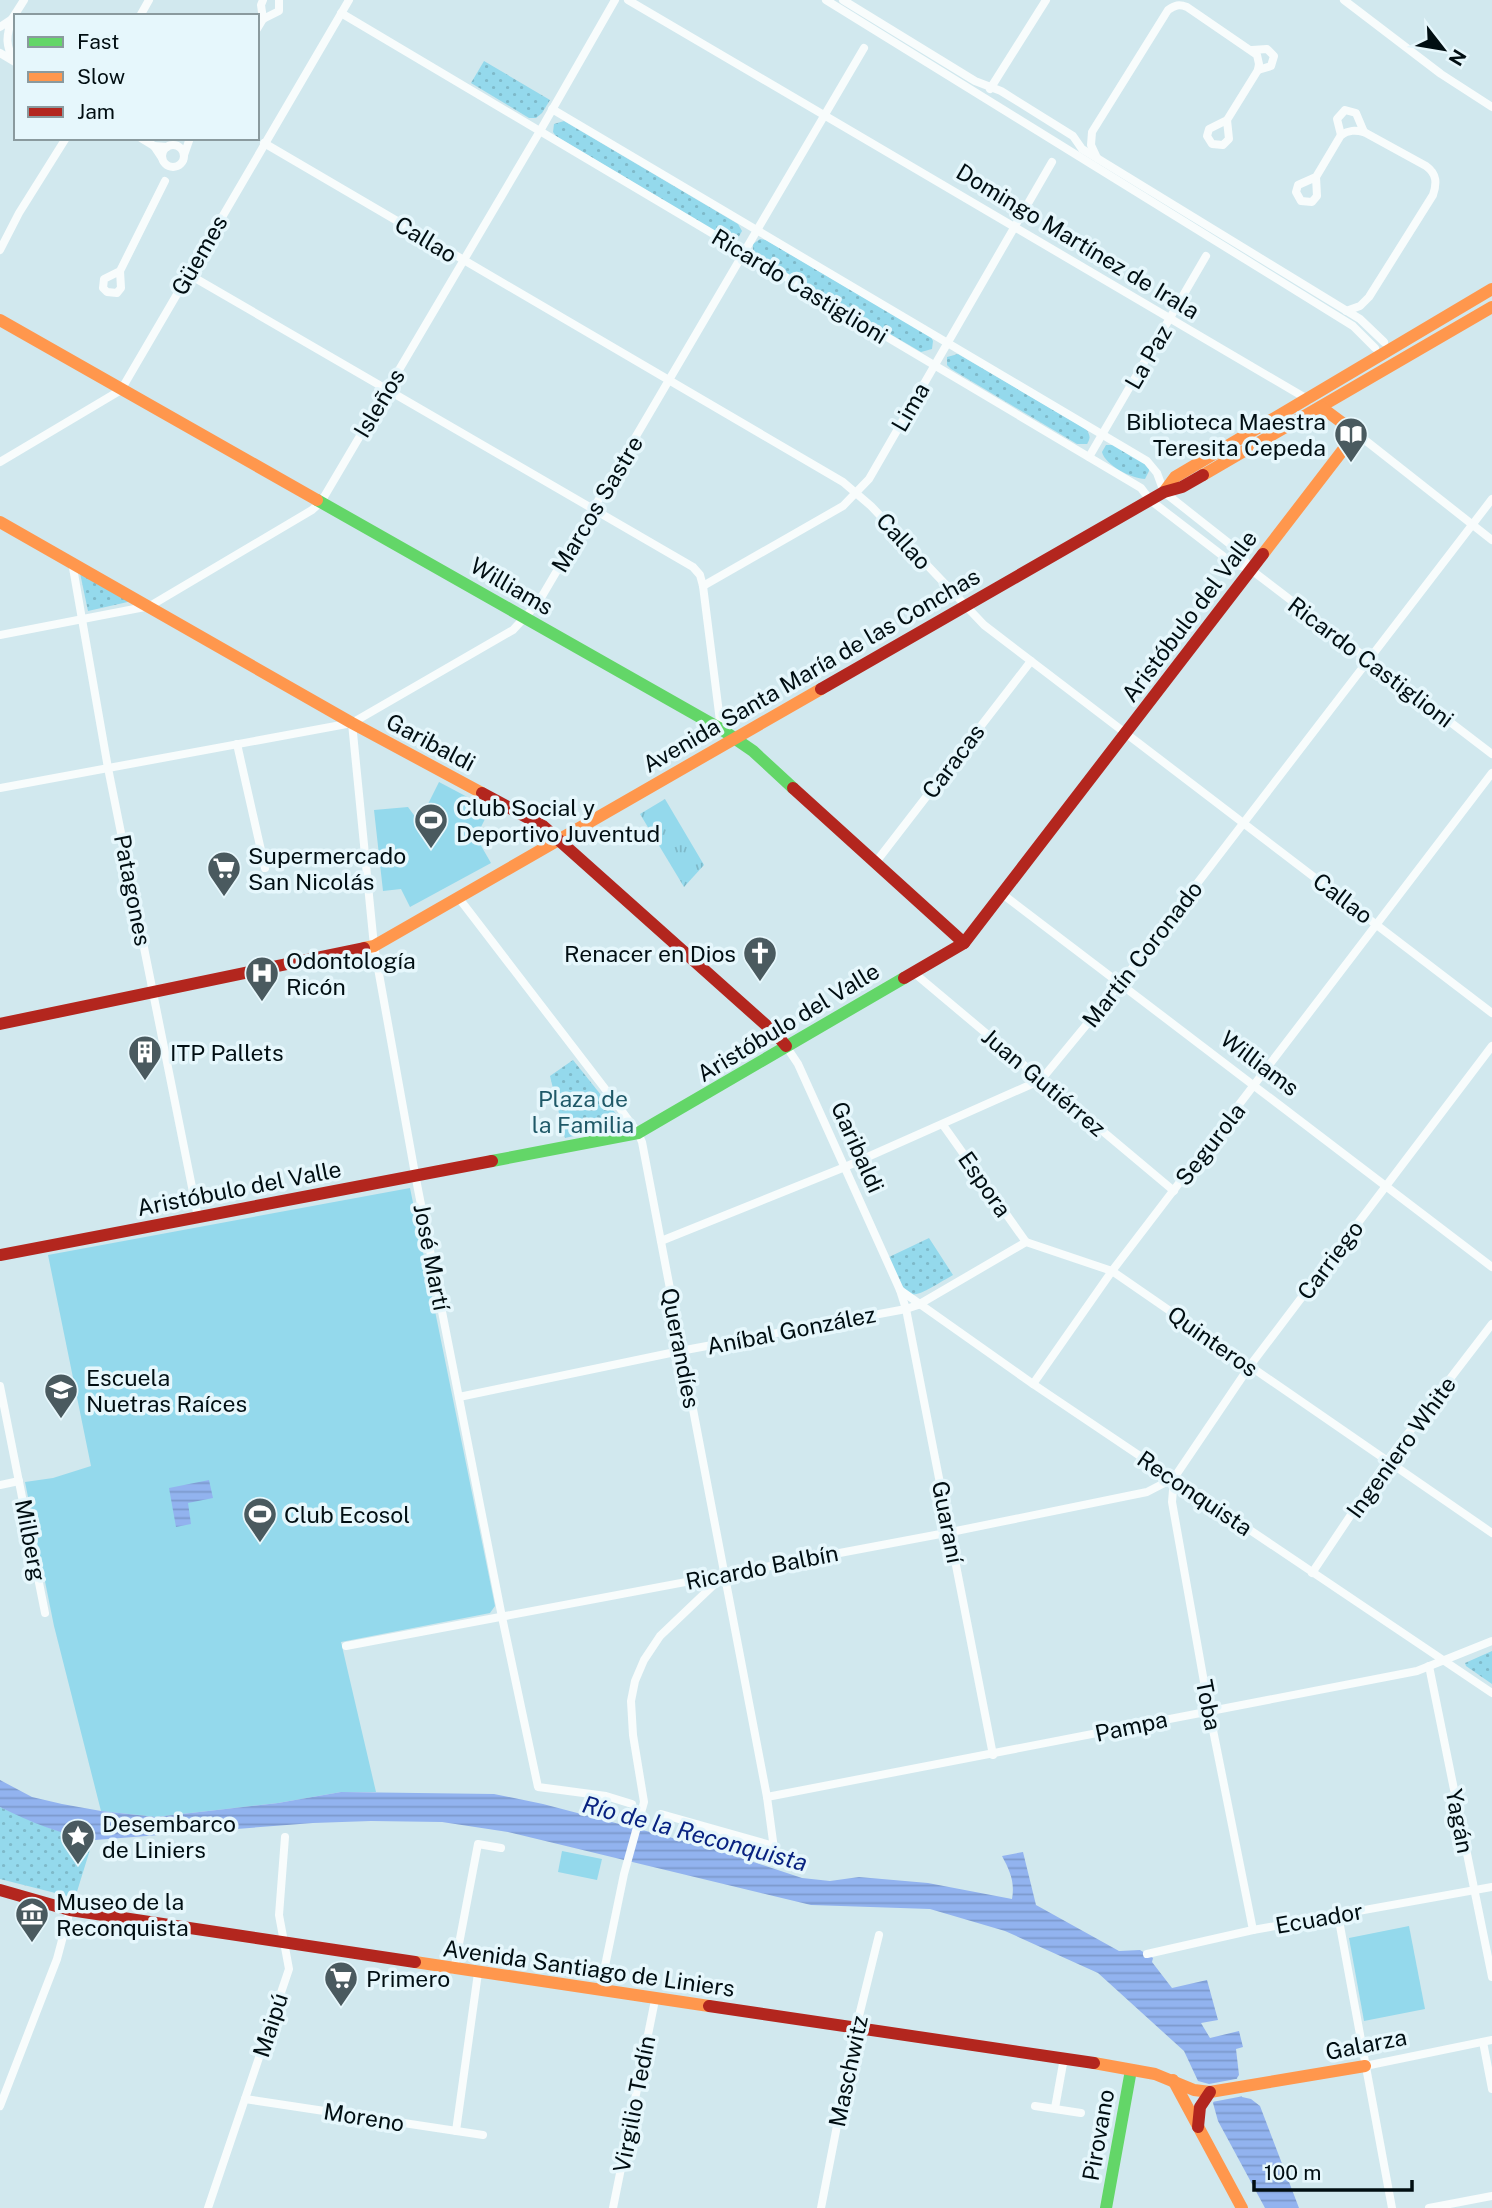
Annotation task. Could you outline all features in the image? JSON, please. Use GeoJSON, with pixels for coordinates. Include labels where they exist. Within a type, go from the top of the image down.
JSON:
{"type":"FeatureCollection","features":[{"type":"Feature","properties":{"kind":"street"},"geometry":{"type":"LineString","coordinates":[[263,0],[263,19]]}},
{"type":"Feature","properties":{"kind":"street"},"geometry":{"type":"LineString","coordinates":[[259,26],[263,19],[279,11],[279,0]]}},
{"type":"Feature","properties":{"kind":"street","name":"Güemes"},"geometry":{"type":"LineString","coordinates":[[0,462],[121,390],[349,0]]}},
{"type":"Feature","properties":{"kind":"street","name":"Isleños"},"geometry":{"type":"LineString","coordinates":[[0,635],[150,606],[312,510],[321,502],[615,0]]}},
{"type":"Feature","properties":{"kind":"street","name":"Domingo Martínez de Irala"},"geometry":{"type":"LineString","coordinates":[[628,0],[1321,407],[1492,540]]}},
{"type":"Feature","properties":{"kind":"street"},"geometry":{"type":"LineString","coordinates":[[826,0],[985,98],[1080,152],[1359,330],[1375,348]]}},
{"type":"Feature","properties":{"kind":"street"},"geometry":{"type":"LineString","coordinates":[[843,0],[975,81],[1001,91],[1073,136],[1085,136],[1092,132]]}},
{"type":"Feature","properties":{"kind":"street"},"geometry":{"type":"LineString","coordinates":[[985,98],[1046,0]]}},
{"type":"Feature","properties":{"kind":"street"},"geometry":{"type":"LineString","coordinates":[[1166,0],[1168,10]]}},
{"type":"Feature","properties":{"kind":"street"},"geometry":{"type":"LineString","coordinates":[[1344,0],[1441,74],[1492,107]]}},
{"type":"Feature","properties":{"kind":"street"},"geometry":{"type":"LineString","coordinates":[[1097,158],[1091,145],[1092,132],[1168,10],[1181,5],[1185,4],[1257,55],[1258,70],[1227,120]]}},
{"type":"Feature","properties":{"kind":"street","name":"Ricardo Castiglioni"},"geometry":{"type":"LineString","coordinates":[[341,13],[1141,488],[1150,500],[1232,563],[1250,569],[1492,754]]}},
{"type":"Feature","properties":{"kind":"street"},"geometry":{"type":"LineString","coordinates":[[0,52],[5,46],[14,16]]}},
{"type":"Feature","properties":{"kind":"street"},"geometry":{"type":"LineString","coordinates":[[12,19],[0,29],[14,60]]}},
{"type":"Feature","properties":{"kind":"street","name":"Marcos Sastre"},"geometry":{"type":"LineString","coordinates":[[0,788],[352,723],[513,630],[538,603],[864,48]]}},
{"type":"Feature","properties":{"kind":"street"},"geometry":{"type":"LineString","coordinates":[[1252,50],[1267,49],[1274,56],[1271,66],[1258,70]]}},
{"type":"Feature","properties":{"kind":"street","name":"Ricardo Castiglioni"},"geometry":{"type":"LineString","coordinates":[[552,109],[1147,461],[1157,473],[1164,492],[1240,552],[1250,569]]}},
{"type":"Feature","properties":{"kind":"street"},"geometry":{"type":"LineString","coordinates":[[1341,135],[1337,119],[1345,110],[1356,113],[1364,132]]}},
{"type":"Feature","properties":{"kind":"street"},"geometry":{"type":"LineString","coordinates":[[1317,177],[1341,135],[1348,131],[1364,132],[1426,166],[1432,171],[1436,186],[1368,297],[1360,306],[1337,316]]}},
{"type":"Feature","properties":{"kind":"street"},"geometry":{"type":"LineString","coordinates":[[1073,136],[1080,152],[1097,158],[1360,319],[1384,342]]}},
{"type":"Feature","properties":{"kind":"street"},"geometry":{"type":"LineString","coordinates":[[0,250],[19,213],[65,140]]}},
{"type":"Feature","properties":{"kind":"street"},"geometry":{"type":"LineString","coordinates":[[144,140],[154,146],[168,163]]}},
{"type":"Feature","properties":{"kind":"street"},"geometry":{"type":"LineString","coordinates":[[171,147],[185,140]]}},
{"type":"Feature","properties":{"kind":"street"},"geometry":{"type":"LineString","coordinates":[[168,163],[183,160],[188,140]]}},
{"type":"Feature","properties":{"kind":"street","name":"Callao"},"geometry":{"type":"LineString","coordinates":[[264,143],[843,482],[871,506],[984,625],[1492,1013]]}},
{"type":"Feature","properties":{"kind":"street"},"geometry":{"type":"LineString","coordinates":[[154,146],[179,147],[184,155]]}},
{"type":"Feature","properties":{"kind":"street"},"geometry":{"type":"LineString","coordinates":[[120,271],[165,181],[171,147]]}},
{"type":"Feature","properties":{"kind":"street","name":"Lima"},"geometry":{"type":"LineString","coordinates":[[703,586],[843,506],[869,479],[1052,162]]}},
{"type":"Feature","properties":{"kind":"street","name":"La Paz"},"geometry":{"type":"LineString","coordinates":[[1089,457],[1206,256]]}},
{"type":"Feature","properties":{"kind":"street"},"geometry":{"type":"LineString","coordinates":[[188,274],[693,567],[700,575],[703,586],[722,729]]}},
{"type":"Feature","properties":{"kind":"street","name":"Avenida Santa María de las Conchas"},"geometry":{"type":"LineString","coordinates":[[1164,492],[1175,477],[1492,289]]}},
{"type":"Feature","properties":{"kind":"street","name":"Avenida Santa María de las Conchas"},"geometry":{"type":"LineString","coordinates":[[0,1024],[374,946],[964,605],[1164,492],[1182,487],[1492,307]]}},
{"type":"Feature","properties":{"kind":"street","name":"Williams"},"geometry":{"type":"LineString","coordinates":[[0,320],[722,729],[754,751],[964,943]]}},
{"type":"Feature","properties":{"kind":"street","name":"Aristóbulo del Valle"},"geometry":{"type":"LineString","coordinates":[[0,1255],[638,1133],[964,943],[1356,433]]}},
{"type":"Feature","properties":{"kind":"street","name":"Martín Coronado"},"geometry":{"type":"LineString","coordinates":[[661,1241],[845,1167],[1041,1080],[1120,984],[1492,499]]}},
{"type":"Feature","properties":{"kind":"street","name":"Garibaldi"},"geometry":{"type":"LineString","coordinates":[[0,522],[352,723],[543,826],[786,1046],[798,1063],[900,1290]]}},
{"type":"Feature","properties":{"kind":"street","name":"Patagones"},"geometry":{"type":"LineString","coordinates":[[72,562],[108,768],[198,1217]]}},
{"type":"Feature","properties":{"kind":"street","name":"Caracas"},"geometry":{"type":"LineString","coordinates":[[876,862],[1031,661]]}},
{"type":"Feature","properties":{"kind":"street","name":"José Martí"},"geometry":{"type":"LineString","coordinates":[[352,723],[374,946],[415,1174],[538,1787],[606,1796],[632,1804]]}},
{"type":"Feature","properties":{"kind":"street"},"geometry":{"type":"LineString","coordinates":[[237,744],[265,868]]}},
{"type":"Feature","properties":{"kind":"street","name":"Segurola"},"geometry":{"type":"LineString","coordinates":[[1033,1384],[1112,1271],[1492,773]]}},
{"type":"Feature","properties":{"kind":"street","name":"Williams"},"geometry":{"type":"LineString","coordinates":[[1001,893],[1492,1267]]}},
{"type":"Feature","properties":{"kind":"street","name":"Querandíes"},"geometry":{"type":"LineString","coordinates":[[458,897],[638,1133],[767,1797],[775,1856]]}},
{"type":"Feature","properties":{"kind":"street","name":"Juan Gutiérrez"},"geometry":{"type":"LineString","coordinates":[[913,972],[1174,1191]]}},
{"type":"Feature","properties":{"kind":"street","name":"Carriego"},"geometry":{"type":"LineString","coordinates":[[1174,1479],[1249,1367],[1492,1046]]}},
{"type":"Feature","properties":{"kind":"street","name":"Espora"},"geometry":{"type":"LineString","coordinates":[[943,1125],[1026,1242]]}},
{"type":"Feature","properties":{"kind":"street"},"geometry":{"type":"LineString","coordinates":[[918,1305],[1026,1242]]}},
{"type":"Feature","properties":{"kind":"street","name":"Quinteros"},"geometry":{"type":"LineString","coordinates":[[1026,1242],[1112,1271],[1492,1533]]}},
{"type":"Feature","properties":{"kind":"street","name":"Reconquista"},"geometry":{"type":"LineString","coordinates":[[900,1290],[1033,1384],[1492,1693]]}},
{"type":"Feature","properties":{"kind":"street","name":"Guaraní"},"geometry":{"type":"LineString","coordinates":[[900,1290],[951,1532],[993,1755]]}},
{"type":"Feature","properties":{"kind":"street","name":"Aníbal González"},"geometry":{"type":"LineString","coordinates":[[459,1397],[918,1305]]}},
{"type":"Feature","properties":{"kind":"street","name":"Ingeniero White"},"geometry":{"type":"LineString","coordinates":[[1312,1573],[1387,1461],[1492,1324]]}},
{"type":"Feature","properties":{"kind":"street","name":"Milberg"},"geometry":{"type":"LineString","coordinates":[[0,1386],[45,1613]]}},
{"type":"Feature","properties":{"kind":"street","name":"Ricardo Balbín"},"geometry":{"type":"LineString","coordinates":[[346,1646],[951,1532],[1147,1492],[1174,1479]]}},
{"type":"Feature","properties":{"kind":"street","name":"Toba"},"geometry":{"type":"LineString","coordinates":[[1174,1479],[1172,1502],[1209,1710],[1253,1930]]}},
{"type":"Feature","properties":{"kind":"street"},"geometry":{"type":"LineString","coordinates":[[0,1485],[19,1481]]}},
{"type":"Feature","properties":{"kind":"street"},"geometry":{"type":"LineString","coordinates":[[600,1990],[624,1874],[644,1802],[633,1735],[631,1701],[635,1681],[660,1636],[724,1574]]}},
{"type":"Feature","properties":{"kind":"street","name":"Pampa"},"geometry":{"type":"LineString","coordinates":[[767,1797],[1416,1671],[1492,1642]]}},
{"type":"Feature","properties":{"kind":"street","name":"Yagán"},"geometry":{"type":"LineString","coordinates":[[1429,1666],[1492,1977]]}},
{"type":"Feature","properties":{"kind":"street"},"geometry":{"type":"LineString","coordinates":[[661,1814],[774,1846]]}},
{"type":"Feature","properties":{"kind":"street","name":"Maipú"},"geometry":{"type":"LineString","coordinates":[[208,2208],[289,1969],[279,1914],[285,1837]]}},
{"type":"Feature","properties":{"kind":"street"},"geometry":{"type":"LineString","coordinates":[[454,1970],[478,1844],[501,1848]]}},
{"type":"Feature","properties":{"kind":"street","name":"Ecuador"},"geometry":{"type":"LineString","coordinates":[[1146,1954],[1253,1930],[1492,1887]]}},
{"type":"Feature","properties":{"kind":"street","name":"Avenida Santiago de Liniers"},"geometry":{"type":"LineString","coordinates":[[0,1890],[70,1910],[655,2000],[1064,2058],[1156,2074],[1194,2090],[1210,2092]]}},
{"type":"Feature","properties":{"kind":"street"},"geometry":{"type":"LineString","coordinates":[[0,2106],[57,1959],[70,1910]]}},
{"type":"Feature","properties":{"kind":"street"},"geometry":{"type":"LineString","coordinates":[[1338,1915],[1392,2208]]}},
{"type":"Feature","properties":{"kind":"street","name":"Maschwitz"},"geometry":{"type":"LineString","coordinates":[[821,2208],[856,2028],[879,1935]]}},
{"type":"Feature","properties":{"kind":"street"},"geometry":{"type":"LineString","coordinates":[[456,2131],[478,1973]]}},
{"type":"Feature","properties":{"kind":"street","name":"Virgilio Tedín"},"geometry":{"type":"LineString","coordinates":[[613,2208],[655,2000]]}},
{"type":"Feature","properties":{"kind":"street"},"geometry":{"type":"LineString","coordinates":[[1488,2041],[1492,2089]]}},
{"type":"Feature","properties":{"kind":"street","name":"Galarza"},"geometry":{"type":"LineString","coordinates":[[1210,2092],[1365,2066],[1488,2041]]}},
{"type":"Feature","properties":{"kind":"street"},"geometry":{"type":"LineString","coordinates":[[1055,2108],[1064,2058]]}},
{"type":"Feature","properties":{"kind":"street","name":"Pirovano"},"geometry":{"type":"LineString","coordinates":[[1106,2208],[1131,2070]]}},
{"type":"Feature","properties":{"kind":"street"},"geometry":{"type":"LineString","coordinates":[[1173,2080],[1242,2208]]}},
{"type":"Feature","properties":{"kind":"street"},"geometry":{"type":"LineString","coordinates":[[1198,2127],[1200,2108],[1210,2092]]}},
{"type":"Feature","properties":{"kind":"street","name":"Moreno"},"geometry":{"type":"LineString","coordinates":[[245,2099],[483,2135]]}},
{"type":"Feature","properties":{"kind":"street"},"geometry":{"type":"LineString","coordinates":[[1035,2106],[1081,2113]]}},
{"type":"Feature","properties":{"kind":"street"},"geometry":{"type":"LineString","coordinates":[[1429,2208],[1492,2196]]}},
{"type":"Feature","properties":{"kind":"green space"},"geometry":{"type":"Polygon","coordinates":[[[484,61],[550,100],[542,113],[536,118],[529,118],[471,83],[484,61]]]}},
{"type":"Feature","properties":{"kind":"green space"},"geometry":{"type":"Polygon","coordinates":[[[564,121],[738,224],[742,231],[737,240],[728,239],[556,136],[553,132],[554,124],[564,121]]]}},
{"type":"Feature","properties":{"kind":"green space"},"geometry":{"type":"Polygon","coordinates":[[[760,239],[766,240],[931,337],[932,349],[921,352],[757,256],[753,244],[760,239]]]}},
{"type":"Feature","properties":{"kind":"green space"},"geometry":{"type":"Polygon","coordinates":[[[958,354],[1086,429],[1090,436],[1087,444],[1077,444],[951,369],[947,365],[947,357],[958,354]]]}},
{"type":"Feature","properties":{"kind":"green space"},"geometry":{"type":"Polygon","coordinates":[[[1106,445],[1114,445],[1146,463],[1149,471],[1145,479],[1126,474],[1108,462],[1102,452],[1106,445]]]}},
{"type":"Feature","properties":{"kind":"green space"},"geometry":{"type":"Polygon","coordinates":[[[80,573],[132,601],[88,611],[80,573]]]}},
{"type":"Feature","properties":{"kind":"green space","name":"Club Social y Deportivo Juventud"},"geometry":{"type":"Polygon","coordinates":[[[439,782],[490,809],[476,837],[491,863],[410,907],[401,889],[383,891],[374,810],[408,807],[419,822],[439,782]]]}},
{"type":"Feature","properties":{"kind":"green space"},"geometry":{"type":"Polygon","coordinates":[[[665,799],[704,865],[684,887],[640,814],[665,799]]]}},
{"type":"Feature","properties":{"kind":"green space","name":"Plaza de la Familia"},"geometry":{"type":"Polygon","coordinates":[[[573,1060],[621,1120],[619,1126],[565,1138],[550,1076],[573,1060]]]}},
{"type":"Feature","properties":{"kind":"green space","name":"Club Ecosol"},"geometry":{"type":"Polygon","coordinates":[[[410,1188],[495,1606],[490,1613],[341,1642],[376,1792],[341,1792],[278,1803],[156,1817],[101,1811],[54,1626],[25,1482],[53,1478],[91,1466],[48,1255],[410,1188]]]}},
{"type":"Feature","properties":{"kind":"green space"},"geometry":{"type":"Polygon","coordinates":[[[929,1238],[953,1275],[919,1294],[906,1292],[887,1258],[929,1238]]]}},
{"type":"Feature","properties":{"kind":"green space"},"geometry":{"type":"Polygon","coordinates":[[[1492,1651],[1492,1684],[1465,1663],[1492,1651]]]}},
{"type":"Feature","properties":{"kind":"green space"},"geometry":{"type":"Polygon","coordinates":[[[0,1807],[52,1829],[93,1840],[75,1898],[0,1879],[0,1807]]]}},
{"type":"Feature","properties":{"kind":"green space"},"geometry":{"type":"Polygon","coordinates":[[[562,1851],[602,1859],[597,1880],[558,1872],[562,1851]]]}},
{"type":"Feature","properties":{"kind":"green space"},"geometry":{"type":"Polygon","coordinates":[[[1409,1926],[1425,2009],[1364,2021],[1349,1938],[1409,1926]]]}},
{"type":"Feature","properties":{"kind":"shaded area"},"geometry":{"type":"Polygon","coordinates":[[[209,1480],[213,1498],[188,1503],[191,1524],[176,1527],[169,1488],[209,1480]]]}},
{"type":"Feature","properties":{"kind":"shaded area","name":"Río de la Reconquista"},"geometry":{"type":"Polygon","coordinates":[[[0,1780],[32,1797],[101,1811],[156,1817],[278,1803],[341,1792],[494,1794],[543,1804],[711,1848],[802,1878],[830,1881],[859,1877],[928,1883],[1012,1899],[1011,1877],[1002,1856],[1023,1852],[1036,1905],[1119,1951],[1140,1950],[1153,1958],[1152,1962],[1172,1988],[1207,1980],[1218,2020],[1201,2023],[1210,2038],[1239,2031],[1243,2047],[1236,2049],[1239,2075],[1237,2078],[1242,2097],[1251,2099],[1260,2106],[1299,2208],[1265,2208],[1218,2121],[1213,2103],[1215,2098],[1209,2084],[1198,2081],[1184,2051],[1098,1973],[1005,1931],[930,1909],[811,1905],[508,1832],[442,1822],[313,1823],[95,1840],[46,1827],[0,1807],[0,1780]]]}},
{"type":"Feature","properties":{"kind":"pier"},"geometry":{"type":"Polygon","coordinates":[[[1241,2078],[1245,2094],[1249,2095],[1212,2102],[1209,2084],[1241,2078]]]}},
{"type":"Feature","properties":{"kind":"traffic: fast"},"geometry":{"type":"LineString","coordinates":[[317,500],[721,729],[753,751],[793,788]]}},
{"type":"Feature","properties":{"kind":"traffic: fast"},"geometry":{"type":"LineString","coordinates":[[492,1161],[638,1133],[904,978]]}},
{"type":"Feature","properties":{"kind":"traffic: fast"},"geometry":{"type":"LineString","coordinates":[[1106,2208],[1131,2070]]}},
{"type":"Feature","properties":{"kind":"traffic: slow"},"geometry":{"type":"LineString","coordinates":[[1164,492],[1175,477],[1492,289]]}},
{"type":"Feature","properties":{"kind":"traffic: slow"},"geometry":{"type":"LineString","coordinates":[[1203,475],[1492,307]]}},
{"type":"Feature","properties":{"kind":"traffic: slow"},"geometry":{"type":"LineString","coordinates":[[0,320],[317,500]]}},
{"type":"Feature","properties":{"kind":"traffic: slow"},"geometry":{"type":"LineString","coordinates":[[1263,554],[1356,433],[1321,407]]}},
{"type":"Feature","properties":{"kind":"traffic: slow"},"geometry":{"type":"LineString","coordinates":[[0,522],[352,723],[482,793]]}},
{"type":"Feature","properties":{"kind":"traffic: slow"},"geometry":{"type":"LineString","coordinates":[[364,948],[374,946],[821,689]]}},
{"type":"Feature","properties":{"kind":"traffic: slow"},"geometry":{"type":"LineString","coordinates":[[415,1962],[709,2006]]}},
{"type":"Feature","properties":{"kind":"traffic: slow"},"geometry":{"type":"LineString","coordinates":[[1094,2063],[1155,2074],[1194,2090],[1210,2092],[1365,2066]]}},
{"type":"Feature","properties":{"kind":"traffic: slow"},"geometry":{"type":"LineString","coordinates":[[1173,2080],[1242,2208]]}},
{"type":"Feature","properties":{"kind":"traffic: jam"},"geometry":{"type":"LineString","coordinates":[[821,689],[1164,492],[1182,487],[1203,475]]}},
{"type":"Feature","properties":{"kind":"traffic: jam"},"geometry":{"type":"LineString","coordinates":[[904,978],[964,943],[1263,554]]}},
{"type":"Feature","properties":{"kind":"traffic: jam"},"geometry":{"type":"LineString","coordinates":[[793,788],[964,943]]}},
{"type":"Feature","properties":{"kind":"traffic: jam"},"geometry":{"type":"LineString","coordinates":[[482,793],[543,826],[776,1034],[786,1046]]}},
{"type":"Feature","properties":{"kind":"traffic: jam"},"geometry":{"type":"LineString","coordinates":[[0,1024],[364,948]]}},
{"type":"Feature","properties":{"kind":"traffic: jam"},"geometry":{"type":"LineString","coordinates":[[0,1255],[492,1161]]}},
{"type":"Feature","properties":{"kind":"traffic: jam"},"geometry":{"type":"LineString","coordinates":[[0,1890],[70,1910],[415,1962]]}},
{"type":"Feature","properties":{"kind":"traffic: jam"},"geometry":{"type":"LineString","coordinates":[[709,2006],[1094,2063]]}},
{"type":"Feature","properties":{"kind":"traffic: jam"},"geometry":{"type":"LineString","coordinates":[[1198,2127],[1200,2107],[1210,2092]]}},
{"type":"Feature","properties":{"kind":"place","name":"Biblioteca Maestra Teresita Cepeda"},"geometry":{"type":"Point","coordinates":[1351,464]}},
{"type":"Feature","properties":{"kind":"place","name":"Club Social y Deportivo Juventud"},"geometry":{"type":"Point","coordinates":[431,850]}},
{"type":"Feature","properties":{"kind":"place","name":"Supermercado San Nicolás"},"geometry":{"type":"Point","coordinates":[224,898]}},
{"type":"Feature","properties":{"kind":"place","name":"Renacer en Dios"},"geometry":{"type":"Point","coordinates":[760,983]}},
{"type":"Feature","properties":{"kind":"place","name":"Odontología Ricón"},"geometry":{"type":"Point","coordinates":[262,1003]}},
{"type":"Feature","properties":{"kind":"place","name":"ITP Pallets"},"geometry":{"type":"Point","coordinates":[145,1082]}},
{"type":"Feature","properties":{"kind":"place","name":"Escuela Nuetras Raíces"},"geometry":{"type":"Point","coordinates":[61,1420]}},
{"type":"Feature","properties":{"kind":"place","name":"Club Ecosol"},"geometry":{"type":"Point","coordinates":[260,1544]}},
{"type":"Feature","properties":{"kind":"place","name":"Desembarco de Liniers"},"geometry":{"type":"Point","coordinates":[78,1866]}},
{"type":"Feature","properties":{"kind":"place","name":"Museo de la Reconquista"},"geometry":{"type":"Point","coordinates":[32,1944]}},
{"type":"Feature","properties":{"kind":"place","name":"Primero"},"geometry":{"type":"Point","coordinates":[341,2008]}}]}
